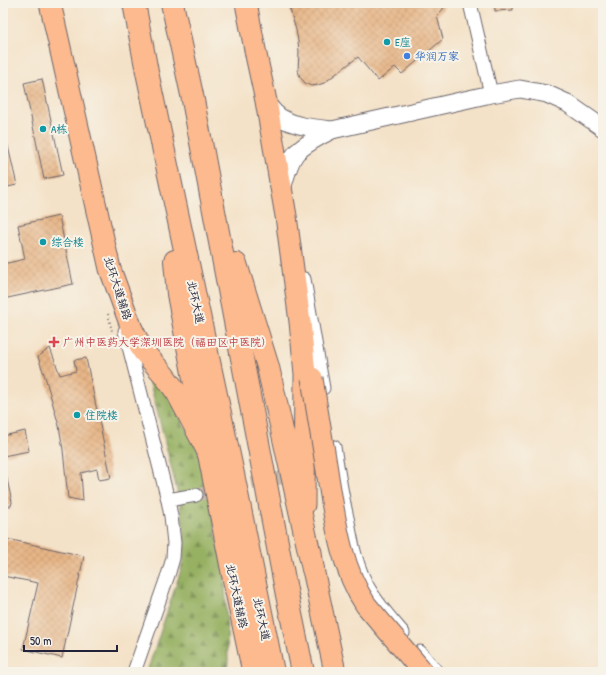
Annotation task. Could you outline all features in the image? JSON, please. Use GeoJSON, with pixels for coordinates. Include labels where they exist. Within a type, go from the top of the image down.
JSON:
{"type":"FeatureCollection","features":[{"type":"Feature","properties":{"kind":"highway","name":"北环大道"},"geometry":{"type":"LineString","coordinates":[[134,3],[172,192],[273,672]]}},
{"type":"Feature","properties":{"kind":"highway"},"geometry":{"type":"LineString","coordinates":[[172,3],[192,95],[285,588],[303,672]]}},
{"type":"Feature","properties":{"kind":"highway"},"geometry":{"type":"LineString","coordinates":[[183,3],[192,95]]}},
{"type":"Feature","properties":{"kind":"highway"},"geometry":{"type":"LineString","coordinates":[[206,171],[268,367],[313,569]]}},
{"type":"Feature","properties":{"kind":"highway"},"geometry":{"type":"LineString","coordinates":[[172,192],[174,251],[178,294],[208,452]]}},
{"type":"Feature","properties":{"kind":"main road","name":"北环大道辅路"},"geometry":{"type":"LineString","coordinates":[[50,3],[110,269],[132,329],[143,351],[177,393],[208,452],[253,672]]}},
{"type":"Feature","properties":{"kind":"main road"},"geometry":{"type":"LineString","coordinates":[[246,3],[266,101],[286,216],[300,322],[305,374],[304,513],[313,569],[335,672]]}},
{"type":"Feature","properties":{"kind":"main road"},"geometry":{"type":"LineString","coordinates":[[300,322],[312,378],[334,508],[345,560],[359,594],[366,605],[423,672]]}},
{"type":"Feature","properties":{"kind":"main road"},"geometry":{"type":"LineString","coordinates":[[235,587],[240,660],[238,672]]}},
{"type":"Feature","properties":{"kind":"street"},"geometry":{"type":"LineString","coordinates":[[470,3],[491,94]]}},
{"type":"Feature","properties":{"kind":"street"},"geometry":{"type":"LineString","coordinates":[[282,194],[285,176],[296,153],[306,145],[332,130],[491,94],[520,89],[547,94],[567,103],[603,128]]}},
{"type":"Feature","properties":{"kind":"street"},"geometry":{"type":"LineString","coordinates":[[266,101],[273,112],[281,118],[305,127],[332,130]]}},
{"type":"Feature","properties":{"kind":"street"},"geometry":{"type":"LineString","coordinates":[[286,216],[297,241],[342,497],[355,554],[369,589],[378,603],[437,672]]}},
{"type":"Feature","properties":{"kind":"street"},"geometry":{"type":"LineString","coordinates":[[110,269],[168,500],[174,544],[173,558],[134,672]]}},
{"type":"Feature","properties":{"kind":"street"},"geometry":{"type":"LineString","coordinates":[[168,500],[196,495]]}},
{"type":"Feature","properties":{"kind":"path"},"geometry":{"type":"LineString","coordinates":[[108,314],[114,337]]}},
{"type":"Feature","properties":{"kind":"green space"},"geometry":{"type":"Polygon","coordinates":[[[143,356],[160,380],[201,456],[225,578],[228,660],[227,672],[147,672],[181,570],[184,540],[178,497],[143,356]]]}},
{"type":"Feature","properties":{"kind":"building"},"geometry":{"type":"Polygon","coordinates":[[[288,3],[445,3],[443,9],[437,16],[443,39],[402,74],[395,67],[378,81],[358,57],[324,83],[311,86],[305,83],[300,77],[298,71],[298,41],[288,3]]]}},
{"type":"Feature","properties":{"kind":"building"},"geometry":{"type":"Polygon","coordinates":[[[495,3],[513,3],[513,10],[495,11],[495,3]]]}},
{"type":"Feature","properties":{"kind":"building","name":"A栋"},"geometry":{"type":"Polygon","coordinates":[[[42,79],[63,175],[44,179],[24,83],[42,79]]]}},
{"type":"Feature","properties":{"kind":"building"},"geometry":{"type":"Polygon","coordinates":[[[3,125],[17,185],[3,188],[3,125]]]}},
{"type":"Feature","properties":{"kind":"building","name":"综合楼"},"geometry":{"type":"Polygon","coordinates":[[[59,216],[73,284],[3,299],[3,264],[25,259],[18,225],[59,216]]]}},
{"type":"Feature","properties":{"kind":"building","name":"住院楼"},"geometry":{"type":"Polygon","coordinates":[[[50,348],[60,375],[76,371],[74,360],[86,358],[111,478],[99,480],[97,469],[81,473],[83,501],[68,498],[59,426],[38,357],[50,348]]]}},
{"type":"Feature","properties":{"kind":"building"},"geometry":{"type":"Polygon","coordinates":[[[25,431],[29,451],[3,456],[3,436],[25,431]]]}},
{"type":"Feature","properties":{"kind":"building"},"geometry":{"type":"Polygon","coordinates":[[[3,461],[12,502],[11,506],[3,506],[3,461]]]}},
{"type":"Feature","properties":{"kind":"building"},"geometry":{"type":"Polygon","coordinates":[[[3,538],[84,556],[62,658],[23,649],[38,583],[3,576],[3,538]]]}},
{"type":"Feature","properties":{"kind":"tunnel"},"geometry":{"type":"LineString","coordinates":[[196,495],[334,467]]}},
{"type":"Feature","properties":{"kind":"place","name":"E座"},"geometry":{"type":"Point","coordinates":[387,42]}},
{"type":"Feature","properties":{"kind":"place","name":"华润万家"},"geometry":{"type":"Point","coordinates":[407,56]}},
{"type":"Feature","properties":{"kind":"place","name":"A栋"},"geometry":{"type":"Point","coordinates":[43,129]}},
{"type":"Feature","properties":{"kind":"place","name":"综合楼"},"geometry":{"type":"Point","coordinates":[43,242]}},
{"type":"Feature","properties":{"kind":"place","name":"广州中医药大学深圳医院（福田区中医院）"},"geometry":{"type":"Point","coordinates":[54,342]}},
{"type":"Feature","properties":{"kind":"place","name":"住院楼"},"geometry":{"type":"Point","coordinates":[77,415]}}]}
